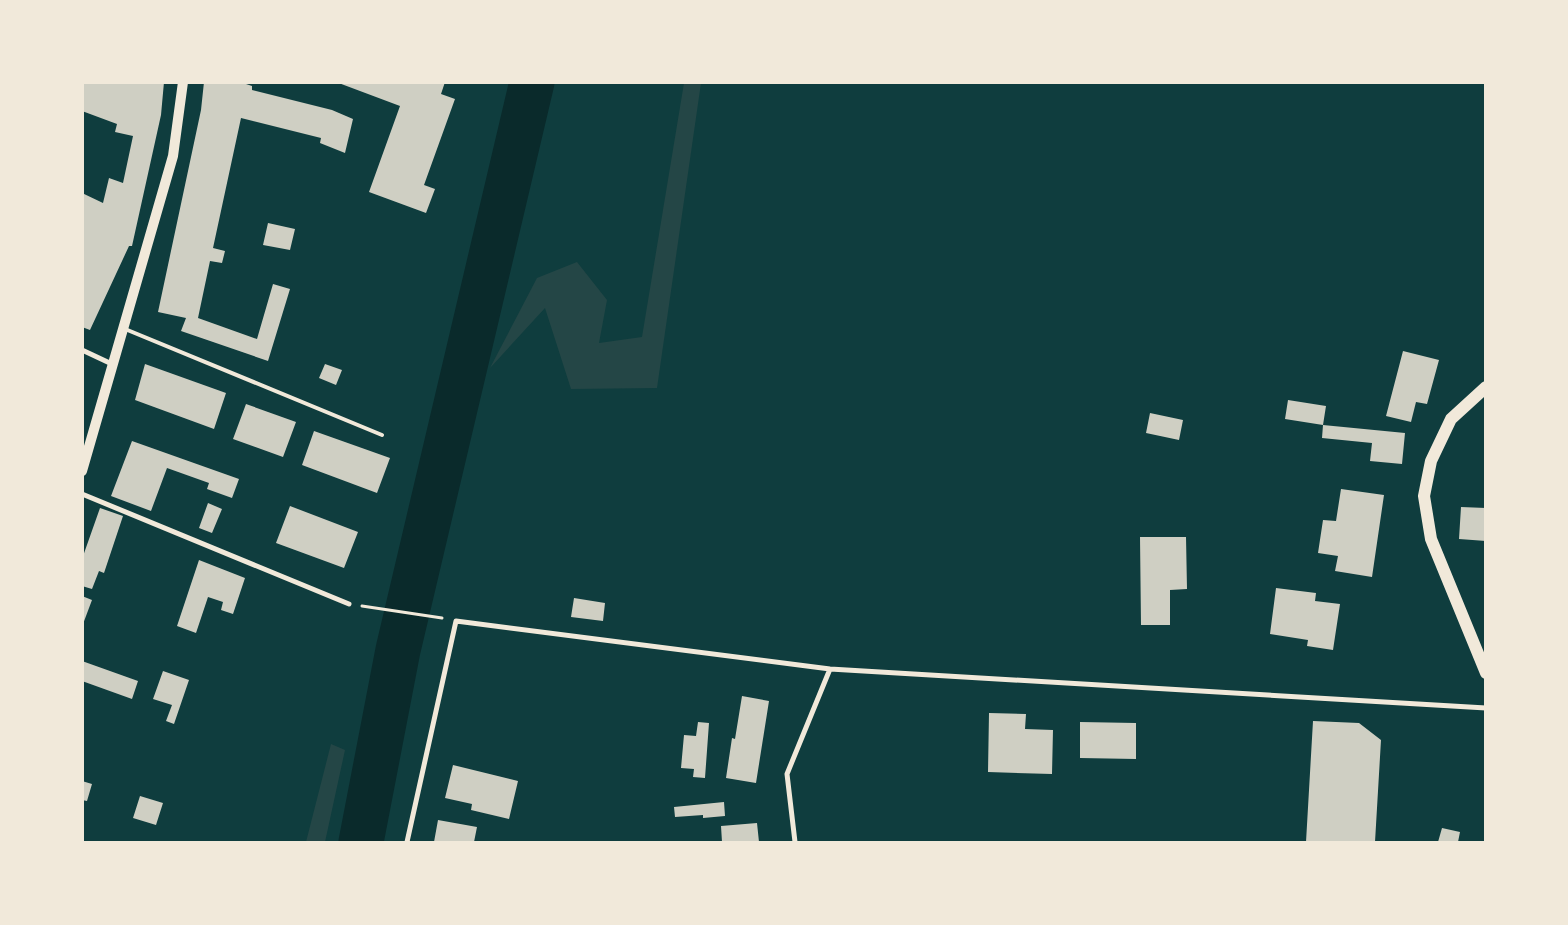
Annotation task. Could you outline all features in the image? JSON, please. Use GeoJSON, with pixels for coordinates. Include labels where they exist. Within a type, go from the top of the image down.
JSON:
{"type":"FeatureCollection","features":[{"type":"Feature","properties":{"kind":"main road"},"geometry":{"type":"LineString","coordinates":[[82,472],[125,329],[173,156],[183,82]]}},
{"type":"Feature","properties":{"kind":"main road"},"geometry":{"type":"LineString","coordinates":[[1486,386],[1451,419],[1431,461],[1424,496],[1431,539],[1480,648],[1486,674]]}},
{"type":"Feature","properties":{"kind":"street"},"geometry":{"type":"LineString","coordinates":[[82,350],[114,365]]}},
{"type":"Feature","properties":{"kind":"street"},"geometry":{"type":"LineString","coordinates":[[82,494],[349,604]]}},
{"type":"Feature","properties":{"kind":"street"},"geometry":{"type":"LineString","coordinates":[[406,842],[456,621],[830,669],[1486,708]]}},
{"type":"Feature","properties":{"kind":"street"},"geometry":{"type":"LineString","coordinates":[[795,842],[787,774],[830,669]]}},
{"type":"Feature","properties":{"kind":"lane"},"geometry":{"type":"LineString","coordinates":[[125,329],[382,435]]}},
{"type":"Feature","properties":{"kind":"path"},"geometry":{"type":"LineString","coordinates":[[378,608],[436,617]]}},
{"type":"Feature","properties":{"kind":"shaded area"},"geometry":{"type":"Polygon","coordinates":[[[684,83],[701,83],[657,388],[571,389],[545,308],[490,368],[537,278],[577,262],[607,300],[599,343],[642,337],[684,83]]]}},
{"type":"Feature","properties":{"kind":"shaded area"},"geometry":{"type":"Polygon","coordinates":[[[331,744],[345,750],[325,842],[306,842],[331,744]]]}},
{"type":"Feature","properties":{"kind":"building"},"geometry":{"type":"Polygon","coordinates":[[[82,82],[164,82],[161,115],[132,246],[129,246],[90,330],[82,327],[82,193],[103,203],[109,178],[123,183],[133,136],[115,132],[117,124],[82,111],[82,82]]]}},
{"type":"Feature","properties":{"kind":"building"},"geometry":{"type":"Polygon","coordinates":[[[204,82],[240,82],[252,86],[252,90],[332,110],[353,119],[345,153],[320,143],[321,138],[241,118],[213,248],[225,251],[222,263],[210,261],[198,318],[257,339],[273,284],[290,289],[268,361],[181,331],[186,318],[158,312],[201,110],[204,82]]]}},
{"type":"Feature","properties":{"kind":"building"},"geometry":{"type":"Polygon","coordinates":[[[336,82],[445,82],[441,94],[455,99],[424,185],[435,189],[426,213],[369,192],[400,106],[336,82]]]}},
{"type":"Feature","properties":{"kind":"building"},"geometry":{"type":"Polygon","coordinates":[[[268,223],[295,229],[290,250],[263,245],[268,223]]]}},
{"type":"Feature","properties":{"kind":"building"},"geometry":{"type":"Polygon","coordinates":[[[1403,351],[1439,360],[1427,404],[1416,402],[1411,422],[1386,416],[1403,351]]]}},
{"type":"Feature","properties":{"kind":"building"},"geometry":{"type":"Polygon","coordinates":[[[145,364],[226,393],[214,429],[135,400],[145,364]]]}},
{"type":"Feature","properties":{"kind":"building"},"geometry":{"type":"Polygon","coordinates":[[[325,364],[342,370],[336,385],[319,378],[325,364]]]}},
{"type":"Feature","properties":{"kind":"building"},"geometry":{"type":"Polygon","coordinates":[[[1288,400],[1326,406],[1323,425],[1285,419],[1288,400]]]}},
{"type":"Feature","properties":{"kind":"building"},"geometry":{"type":"Polygon","coordinates":[[[246,404],[296,422],[283,457],[233,439],[246,404]]]}},
{"type":"Feature","properties":{"kind":"building"},"geometry":{"type":"Polygon","coordinates":[[[1150,413],[1183,420],[1179,440],[1146,433],[1150,413]]]}},
{"type":"Feature","properties":{"kind":"building"},"geometry":{"type":"Polygon","coordinates":[[[1323,425],[1405,433],[1402,464],[1370,461],[1372,443],[1322,438],[1323,425]]]}},
{"type":"Feature","properties":{"kind":"building"},"geometry":{"type":"Polygon","coordinates":[[[314,431],[390,458],[377,493],[302,465],[314,431]]]}},
{"type":"Feature","properties":{"kind":"building"},"geometry":{"type":"Polygon","coordinates":[[[132,441],[239,479],[232,498],[207,489],[209,483],[167,468],[151,511],[111,496],[132,441]]]}},
{"type":"Feature","properties":{"kind":"building"},"geometry":{"type":"Polygon","coordinates":[[[1341,489],[1384,495],[1372,577],[1335,571],[1338,556],[1318,553],[1323,520],[1336,521],[1341,489]]]}},
{"type":"Feature","properties":{"kind":"building"},"geometry":{"type":"Polygon","coordinates":[[[208,503],[222,509],[212,533],[199,528],[208,503]]]}},
{"type":"Feature","properties":{"kind":"building"},"geometry":{"type":"Polygon","coordinates":[[[290,506],[358,532],[344,568],[276,543],[290,506]]]}},
{"type":"Feature","properties":{"kind":"building"},"geometry":{"type":"Polygon","coordinates":[[[1461,507],[1486,508],[1486,541],[1459,539],[1461,507]]]}},
{"type":"Feature","properties":{"kind":"building"},"geometry":{"type":"Polygon","coordinates":[[[100,508],[123,516],[104,573],[99,571],[92,589],[82,586],[82,559],[100,508]]]}},
{"type":"Feature","properties":{"kind":"building"},"geometry":{"type":"Polygon","coordinates":[[[1140,537],[1186,537],[1187,589],[1170,590],[1170,625],[1141,625],[1140,537]]]}},
{"type":"Feature","properties":{"kind":"building"},"geometry":{"type":"Polygon","coordinates":[[[199,560],[245,578],[233,614],[221,610],[223,602],[208,597],[196,633],[177,626],[199,560]]]}},
{"type":"Feature","properties":{"kind":"building"},"geometry":{"type":"Polygon","coordinates":[[[1276,588],[1316,593],[1315,601],[1340,604],[1333,650],[1307,646],[1308,640],[1270,634],[1276,588]]]}},
{"type":"Feature","properties":{"kind":"building"},"geometry":{"type":"Polygon","coordinates":[[[82,596],[92,600],[83,624],[82,624],[82,596]]]}},
{"type":"Feature","properties":{"kind":"building"},"geometry":{"type":"Polygon","coordinates":[[[574,598],[605,603],[603,621],[571,617],[574,598]]]}},
{"type":"Feature","properties":{"kind":"building"},"geometry":{"type":"Polygon","coordinates":[[[82,661],[138,681],[132,699],[82,681],[82,661]]]}},
{"type":"Feature","properties":{"kind":"building"},"geometry":{"type":"Polygon","coordinates":[[[163,671],[189,680],[174,724],[166,721],[172,705],[153,699],[163,671]]]}},
{"type":"Feature","properties":{"kind":"building"},"geometry":{"type":"Polygon","coordinates":[[[742,696],[769,701],[756,783],[726,778],[732,738],[735,739],[742,696]]]}},
{"type":"Feature","properties":{"kind":"building"},"geometry":{"type":"Polygon","coordinates":[[[989,713],[1026,714],[1025,729],[1053,730],[1052,774],[988,772],[989,713]]]}},
{"type":"Feature","properties":{"kind":"building"},"geometry":{"type":"Polygon","coordinates":[[[1313,721],[1359,723],[1381,740],[1375,842],[1306,842],[1313,721]]]}},
{"type":"Feature","properties":{"kind":"building"},"geometry":{"type":"Polygon","coordinates":[[[698,722],[709,723],[705,778],[693,777],[694,769],[681,768],[684,735],[696,736],[698,722]]]}},
{"type":"Feature","properties":{"kind":"building"},"geometry":{"type":"Polygon","coordinates":[[[1080,722],[1136,723],[1136,759],[1080,758],[1080,722]]]}},
{"type":"Feature","properties":{"kind":"building"},"geometry":{"type":"Polygon","coordinates":[[[453,765],[518,781],[509,819],[471,810],[472,804],[445,798],[453,765]]]}},
{"type":"Feature","properties":{"kind":"building"},"geometry":{"type":"Polygon","coordinates":[[[82,781],[92,784],[87,801],[82,800],[82,781]]]}},
{"type":"Feature","properties":{"kind":"building"},"geometry":{"type":"Polygon","coordinates":[[[140,796],[163,803],[156,825],[133,818],[140,796]]]}},
{"type":"Feature","properties":{"kind":"building"},"geometry":{"type":"Polygon","coordinates":[[[724,802],[725,816],[703,818],[703,815],[675,817],[674,807],[724,802]]]}},
{"type":"Feature","properties":{"kind":"building"},"geometry":{"type":"Polygon","coordinates":[[[438,820],[477,827],[474,842],[434,842],[438,820]]]}},
{"type":"Feature","properties":{"kind":"building"},"geometry":{"type":"Polygon","coordinates":[[[757,823],[759,842],[722,842],[721,826],[757,823]]]}},
{"type":"Feature","properties":{"kind":"building"},"geometry":{"type":"Polygon","coordinates":[[[1442,828],[1460,832],[1458,842],[1438,842],[1442,828]]]}},
{"type":"Feature","properties":{"kind":"waterway"},"geometry":{"type":"LineString","coordinates":[[361,842],[398,650],[532,82]]}}]}
